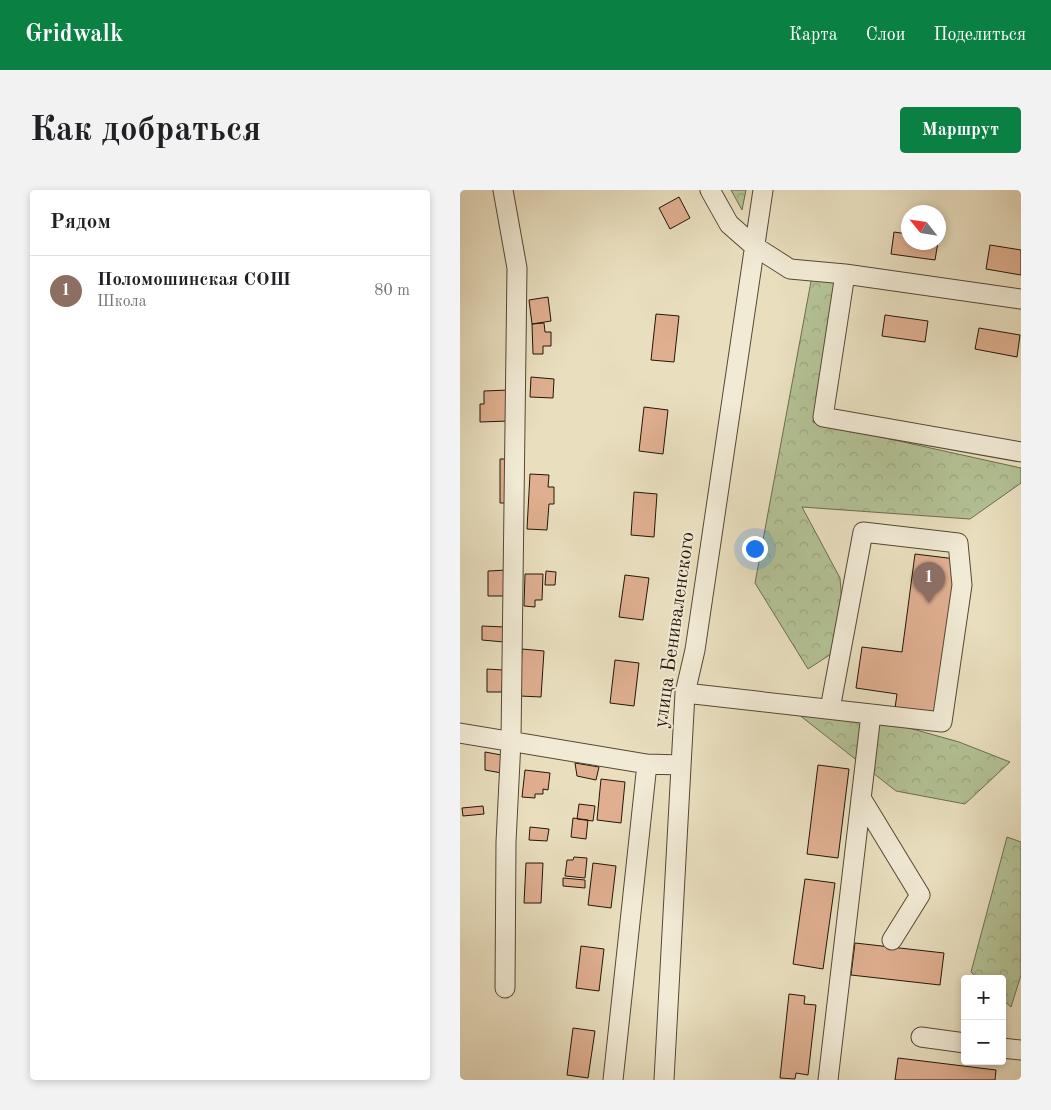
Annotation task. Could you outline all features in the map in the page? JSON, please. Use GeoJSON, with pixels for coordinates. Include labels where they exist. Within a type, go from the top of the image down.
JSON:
{"type":"FeatureCollection","features":[{"type":"Feature","properties":{"kind":"street"},"geometry":{"type":"LineString","coordinates":[[503,190],[517,268],[511,741],[506,842],[505,988]]}},
{"type":"Feature","properties":{"kind":"street"},"geometry":{"type":"LineString","coordinates":[[710,190],[729,224],[754,246],[790,269],[845,274],[1021,299]]}},
{"type":"Feature","properties":{"kind":"street","name":"улица Бениваленского"},"geometry":{"type":"LineString","coordinates":[[664,1080],[686,693],[763,190]]}},
{"type":"Feature","properties":{"kind":"street"},"geometry":{"type":"LineString","coordinates":[[845,274],[823,417],[1021,452]]}},
{"type":"Feature","properties":{"kind":"street"},"geometry":{"type":"LineString","coordinates":[[686,693],[830,710],[942,722],[962,585],[958,542],[863,532],[830,710]]}},
{"type":"Feature","properties":{"kind":"street"},"geometry":{"type":"LineString","coordinates":[[828,1080],[871,714]]}},
{"type":"Feature","properties":{"kind":"street"},"geometry":{"type":"LineString","coordinates":[[460,733],[647,764],[681,765]]}},
{"type":"Feature","properties":{"kind":"street"},"geometry":{"type":"LineString","coordinates":[[613,1080],[647,764]]}},
{"type":"Feature","properties":{"kind":"street"},"geometry":{"type":"LineString","coordinates":[[862,798],[920,895],[892,940]]}},
{"type":"Feature","properties":{"kind":"street"},"geometry":{"type":"LineString","coordinates":[[921,1037],[961,1042]]}},
{"type":"Feature","properties":{"kind":"street"},"geometry":{"type":"LineString","coordinates":[[1006,1048],[1021,1050]]}},
{"type":"Feature","properties":{"kind":"green space"},"geometry":{"type":"Polygon","coordinates":[[[731,190],[746,190],[742,210],[731,190]]]}},
{"type":"Feature","properties":{"kind":"green space"},"geometry":{"type":"Polygon","coordinates":[[[812,276],[842,285],[813,422],[1021,468],[1021,483],[970,519],[802,507],[840,578],[845,645],[808,669],[755,583],[812,276]]]}},
{"type":"Feature","properties":{"kind":"green space"},"geometry":{"type":"Polygon","coordinates":[[[798,714],[884,721],[959,742],[1010,762],[965,804],[896,791],[798,714]]]}},
{"type":"Feature","properties":{"kind":"green space"},"geometry":{"type":"Polygon","coordinates":[[[1007,837],[1021,842],[1021,975],[1011,1007],[1006,1003],[1006,975],[974,975],[971,972],[1007,837]]]}},
{"type":"Feature","properties":{"kind":"building"},"geometry":{"type":"Polygon","coordinates":[[[679,197],[690,218],[670,229],[659,208],[679,197]]]}},
{"type":"Feature","properties":{"kind":"building"},"geometry":{"type":"Polygon","coordinates":[[[894,232],[901,233],[901,250],[937,250],[935,260],[891,254],[894,232]]]}},
{"type":"Feature","properties":{"kind":"building"},"geometry":{"type":"Polygon","coordinates":[[[990,245],[1021,250],[1021,275],[986,269],[990,245]]]}},
{"type":"Feature","properties":{"kind":"building"},"geometry":{"type":"Polygon","coordinates":[[[548,297],[551,321],[532,324],[529,300],[548,297]]]}},
{"type":"Feature","properties":{"kind":"building"},"geometry":{"type":"Polygon","coordinates":[[[656,314],[679,316],[674,362],[651,360],[656,314]]]}},
{"type":"Feature","properties":{"kind":"building"},"geometry":{"type":"Polygon","coordinates":[[[885,315],[928,321],[925,342],[882,336],[885,315]]]}},
{"type":"Feature","properties":{"kind":"building"},"geometry":{"type":"Polygon","coordinates":[[[544,323],[545,332],[551,332],[551,346],[543,346],[543,354],[533,354],[532,324],[544,323]]]}},
{"type":"Feature","properties":{"kind":"building"},"geometry":{"type":"Polygon","coordinates":[[[979,328],[1020,335],[1017,357],[975,349],[979,328]]]}},
{"type":"Feature","properties":{"kind":"building"},"geometry":{"type":"Polygon","coordinates":[[[531,377],[554,379],[553,398],[530,397],[531,377]]]}},
{"type":"Feature","properties":{"kind":"building"},"geometry":{"type":"Polygon","coordinates":[[[509,390],[509,421],[480,422],[480,404],[484,404],[484,391],[509,390]]]}},
{"type":"Feature","properties":{"kind":"building"},"geometry":{"type":"Polygon","coordinates":[[[644,407],[668,410],[663,454],[639,451],[644,407]]]}},
{"type":"Feature","properties":{"kind":"building"},"geometry":{"type":"Polygon","coordinates":[[[500,459],[509,459],[509,503],[500,503],[500,459]]]}},
{"type":"Feature","properties":{"kind":"building"},"geometry":{"type":"Polygon","coordinates":[[[530,474],[549,475],[548,487],[554,487],[554,504],[549,504],[547,530],[527,529],[530,474]]]}},
{"type":"Feature","properties":{"kind":"building"},"geometry":{"type":"Polygon","coordinates":[[[634,492],[657,494],[654,537],[631,535],[634,492]]]}},
{"type":"Feature","properties":{"kind":"building"},"geometry":{"type":"Polygon","coordinates":[[[915,554],[956,559],[936,714],[895,708],[897,694],[856,688],[862,647],[902,652],[915,554]]]}},
{"type":"Feature","properties":{"kind":"building"},"geometry":{"type":"Polygon","coordinates":[[[508,570],[508,596],[488,596],[488,571],[508,570]]]}},
{"type":"Feature","properties":{"kind":"building"},"geometry":{"type":"Polygon","coordinates":[[[546,571],[556,572],[555,585],[545,585],[546,571]]]}},
{"type":"Feature","properties":{"kind":"building"},"geometry":{"type":"Polygon","coordinates":[[[525,574],[543,574],[542,600],[535,600],[535,607],[524,606],[525,574]]]}},
{"type":"Feature","properties":{"kind":"building"},"geometry":{"type":"Polygon","coordinates":[[[625,575],[649,578],[643,620],[619,617],[625,575]]]}},
{"type":"Feature","properties":{"kind":"building"},"geometry":{"type":"Polygon","coordinates":[[[482,626],[505,627],[504,642],[482,640],[482,626]]]}},
{"type":"Feature","properties":{"kind":"building"},"geometry":{"type":"Polygon","coordinates":[[[522,649],[544,651],[541,697],[520,696],[522,649]]]}},
{"type":"Feature","properties":{"kind":"building"},"geometry":{"type":"Polygon","coordinates":[[[615,660],[639,663],[634,706],[610,703],[615,660]]]}},
{"type":"Feature","properties":{"kind":"building"},"geometry":{"type":"Polygon","coordinates":[[[487,669],[503,670],[502,692],[487,692],[487,669]]]}},
{"type":"Feature","properties":{"kind":"building"},"geometry":{"type":"Polygon","coordinates":[[[485,752],[507,756],[507,774],[485,770],[485,752]]]}},
{"type":"Feature","properties":{"kind":"building"},"geometry":{"type":"Polygon","coordinates":[[[575,763],[599,767],[596,780],[577,776],[575,763]]]}},
{"type":"Feature","properties":{"kind":"building"},"geometry":{"type":"Polygon","coordinates":[[[818,765],[849,769],[838,858],[807,854],[818,765]]]}},
{"type":"Feature","properties":{"kind":"building"},"geometry":{"type":"Polygon","coordinates":[[[525,770],[550,773],[548,790],[543,789],[543,794],[535,794],[535,798],[522,797],[525,770]]]}},
{"type":"Feature","properties":{"kind":"building"},"geometry":{"type":"Polygon","coordinates":[[[601,779],[625,782],[621,823],[597,820],[601,779]]]}},
{"type":"Feature","properties":{"kind":"building"},"geometry":{"type":"Polygon","coordinates":[[[579,804],[595,806],[593,821],[577,819],[579,804]]]}},
{"type":"Feature","properties":{"kind":"building"},"geometry":{"type":"Polygon","coordinates":[[[483,806],[484,814],[463,816],[462,808],[483,806]]]}},
{"type":"Feature","properties":{"kind":"building"},"geometry":{"type":"Polygon","coordinates":[[[573,818],[588,820],[586,839],[571,837],[573,818]]]}},
{"type":"Feature","properties":{"kind":"building"},"geometry":{"type":"Polygon","coordinates":[[[530,827],[549,829],[547,841],[529,840],[530,827]]]}},
{"type":"Feature","properties":{"kind":"building"},"geometry":{"type":"Polygon","coordinates":[[[574,857],[587,858],[585,878],[565,876],[567,860],[573,860],[574,857]]]}},
{"type":"Feature","properties":{"kind":"building"},"geometry":{"type":"Polygon","coordinates":[[[526,863],[543,863],[541,903],[524,903],[526,863]]]}},
{"type":"Feature","properties":{"kind":"building"},"geometry":{"type":"Polygon","coordinates":[[[593,863],[616,866],[611,908],[588,905],[593,863]]]}},
{"type":"Feature","properties":{"kind":"building"},"geometry":{"type":"Polygon","coordinates":[[[563,878],[585,880],[585,888],[563,886],[563,878]]]}},
{"type":"Feature","properties":{"kind":"building"},"geometry":{"type":"Polygon","coordinates":[[[805,879],[835,883],[823,969],[793,964],[805,879]]]}},
{"type":"Feature","properties":{"kind":"building"},"geometry":{"type":"Polygon","coordinates":[[[855,943],[944,953],[940,985],[851,975],[855,943]]]}},
{"type":"Feature","properties":{"kind":"building"},"geometry":{"type":"Polygon","coordinates":[[[581,946],[604,949],[599,991],[576,988],[581,946]]]}},
{"type":"Feature","properties":{"kind":"building"},"geometry":{"type":"Polygon","coordinates":[[[789,994],[805,996],[804,1004],[816,1005],[808,1075],[796,1073],[795,1079],[780,1078],[789,994]]]}},
{"type":"Feature","properties":{"kind":"building"},"geometry":{"type":"Polygon","coordinates":[[[573,1028],[595,1031],[588,1078],[567,1075],[573,1028]]]}},
{"type":"Feature","properties":{"kind":"building"},"geometry":{"type":"Polygon","coordinates":[[[898,1058],[996,1070],[995,1080],[895,1080],[898,1058]]]}},
{"type":"Feature","properties":{"kind":"place","name":"Поломошинская СОШ"},"geometry":{"type":"Point","coordinates":[929,603]}}]}
